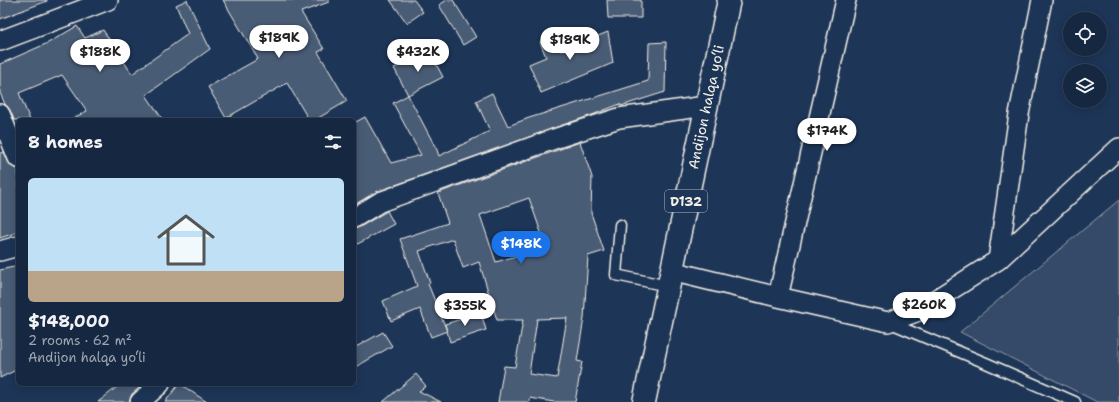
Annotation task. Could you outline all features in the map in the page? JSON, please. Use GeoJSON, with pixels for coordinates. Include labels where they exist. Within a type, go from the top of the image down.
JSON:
{"type":"FeatureCollection","features":[{"type":"Feature","properties":{"kind":"highway","name":"Andijon halqa yo‘li"},"geometry":{"type":"LineString","coordinates":[[644,402],[729,0]]}},
{"type":"Feature","properties":{"kind":"street"},"geometry":{"type":"LineString","coordinates":[[0,41],[108,0]]}},
{"type":"Feature","properties":{"kind":"street"},"geometry":{"type":"LineString","coordinates":[[778,297],[846,0]]}},
{"type":"Feature","properties":{"kind":"street"},"geometry":{"type":"LineString","coordinates":[[998,260],[1019,114],[1042,0]]}},
{"type":"Feature","properties":{"kind":"street"},"geometry":{"type":"LineString","coordinates":[[356,217],[380,202],[554,139],[619,118],[706,106]]}},
{"type":"Feature","properties":{"kind":"street"},"geometry":{"type":"LineString","coordinates":[[0,114],[16,153]]}},
{"type":"Feature","properties":{"kind":"street"},"geometry":{"type":"LineString","coordinates":[[670,278],[778,297],[888,322],[916,312],[998,260],[1119,148]]}},
{"type":"Feature","properties":{"kind":"street"},"geometry":{"type":"LineString","coordinates":[[0,251],[16,247]]}},
{"type":"Feature","properties":{"kind":"street"},"geometry":{"type":"LineString","coordinates":[[140,402],[158,386]]}},
{"type":"Feature","properties":{"kind":"lane"},"geometry":{"type":"LineString","coordinates":[[620,226],[616,275],[670,278]]}},
{"type":"Feature","properties":{"kind":"lane"},"geometry":{"type":"LineString","coordinates":[[888,322],[1075,402]]}},
{"type":"Feature","properties":{"kind":"shaded area"},"geometry":{"type":"Polygon","coordinates":[[[1119,200],[1119,402],[1097,402],[960,332],[1119,200]]]}},
{"type":"Feature","properties":{"kind":"building"},"geometry":{"type":"Polygon","coordinates":[[[0,0],[47,0],[47,1],[0,19],[0,0]]]}},
{"type":"Feature","properties":{"kind":"building"},"geometry":{"type":"Polygon","coordinates":[[[187,0],[210,49],[146,95],[162,118],[74,118],[87,111],[62,75],[19,93],[29,118],[16,118],[16,120],[14,120],[0,93],[0,64],[48,43],[77,26],[85,38],[103,30],[132,74],[188,34],[176,5],[187,0]]]}},
{"type":"Feature","properties":{"kind":"building"},"geometry":{"type":"Polygon","coordinates":[[[223,0],[328,0],[329,2],[301,12],[324,49],[318,52],[347,101],[318,118],[308,118],[287,83],[226,118],[208,87],[258,59],[223,0]]]}},
{"type":"Feature","properties":{"kind":"building"},"geometry":{"type":"Polygon","coordinates":[[[390,0],[414,0],[423,12],[407,23],[390,0]]]}},
{"type":"Feature","properties":{"kind":"building"},"geometry":{"type":"Polygon","coordinates":[[[447,0],[453,0],[476,37],[463,45],[439,5],[447,0]]]}},
{"type":"Feature","properties":{"kind":"building"},"geometry":{"type":"Polygon","coordinates":[[[607,0],[641,0],[641,18],[608,18],[607,0]]]}},
{"type":"Feature","properties":{"kind":"building"},"geometry":{"type":"Polygon","coordinates":[[[608,32],[613,63],[541,93],[529,64],[546,57],[540,42],[555,36],[561,51],[608,32]]]}},
{"type":"Feature","properties":{"kind":"building"},"geometry":{"type":"Polygon","coordinates":[[[666,42],[665,92],[621,106],[620,104],[376,192],[356,204],[356,122],[365,117],[391,163],[421,155],[393,103],[408,95],[439,156],[490,131],[476,101],[492,93],[508,126],[648,81],[649,43],[666,42]]]}},
{"type":"Feature","properties":{"kind":"building"},"geometry":{"type":"Polygon","coordinates":[[[429,51],[443,77],[408,95],[394,68],[429,51]]]}},
{"type":"Feature","properties":{"kind":"building"},"geometry":{"type":"Polygon","coordinates":[[[580,142],[592,177],[591,213],[604,251],[588,256],[584,318],[577,361],[582,362],[575,402],[554,402],[530,398],[530,402],[498,402],[504,366],[515,367],[523,320],[497,320],[479,262],[463,268],[453,239],[419,251],[430,283],[428,284],[447,331],[431,337],[420,309],[391,321],[383,301],[417,286],[400,239],[448,223],[438,193],[580,142]],[[529,198],[480,215],[496,262],[546,247],[529,198]],[[567,318],[537,319],[529,374],[557,378],[567,318]]]}},
{"type":"Feature","properties":{"kind":"building"},"geometry":{"type":"Polygon","coordinates":[[[4,152],[11,166],[16,168],[16,233],[0,238],[0,153],[4,152]]]}},
{"type":"Feature","properties":{"kind":"building"},"geometry":{"type":"Polygon","coordinates":[[[387,211],[394,224],[356,245],[356,228],[387,211]]]}},
{"type":"Feature","properties":{"kind":"building"},"geometry":{"type":"Polygon","coordinates":[[[16,266],[16,370],[0,378],[0,270],[16,266]]]}},
{"type":"Feature","properties":{"kind":"building"},"geometry":{"type":"Polygon","coordinates":[[[481,313],[486,330],[450,342],[445,324],[481,313]]]}},
{"type":"Feature","properties":{"kind":"building"},"geometry":{"type":"Polygon","coordinates":[[[383,332],[392,346],[356,367],[356,347],[383,332]]]}},
{"type":"Feature","properties":{"kind":"building"},"geometry":{"type":"Polygon","coordinates":[[[416,374],[426,386],[419,391],[441,402],[383,402],[416,374]]]}},
{"type":"Feature","properties":{"kind":"building"},"geometry":{"type":"Polygon","coordinates":[[[118,386],[142,386],[132,394],[129,402],[98,402],[118,386]]]}},
{"type":"Feature","properties":{"kind":"building"},"geometry":{"type":"Polygon","coordinates":[[[177,386],[183,386],[207,402],[165,402],[177,386]]]}}]}
